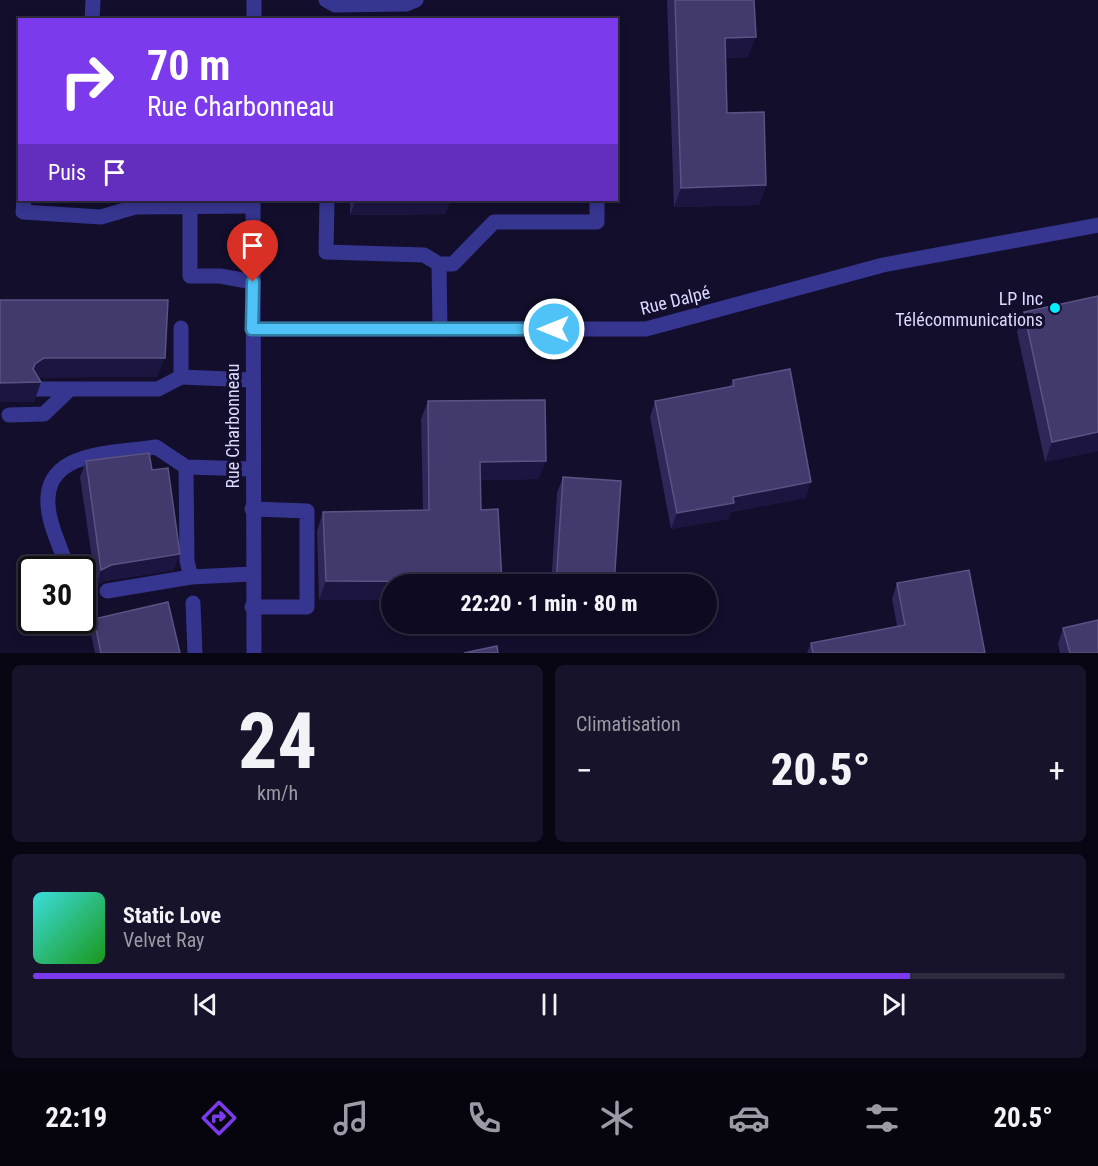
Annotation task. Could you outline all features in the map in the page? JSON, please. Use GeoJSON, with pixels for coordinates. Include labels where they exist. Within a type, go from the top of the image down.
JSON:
{"type":"FeatureCollection","features":[{"type":"Feature","properties":{"kind":"street"},"geometry":{"type":"LineString","coordinates":[[92,18],[93,0]]}},
{"type":"Feature","properties":{"kind":"street"},"geometry":{"type":"LineString","coordinates":[[254,0],[254,18]]}},
{"type":"Feature","properties":{"kind":"street"},"geometry":{"type":"LineString","coordinates":[[326,0],[335,5],[406,4],[416,0]]}},
{"type":"Feature","properties":{"kind":"street"},"geometry":{"type":"LineString","coordinates":[[24,201],[23,212],[101,217],[135,207],[190,202],[253,203]]}},
{"type":"Feature","properties":{"kind":"street"},"geometry":{"type":"LineString","coordinates":[[327,201],[326,252],[424,255],[439,264],[453,264],[494,222],[597,222],[597,201]]}},
{"type":"Feature","properties":{"kind":"street"},"geometry":{"type":"LineString","coordinates":[[190,202],[190,276],[220,276],[253,282]]}},
{"type":"Feature","properties":{"kind":"street","name":"Rue Charbonneau"},"geometry":{"type":"LineString","coordinates":[[253,203],[252,607],[254,653]]}},
{"type":"Feature","properties":{"kind":"street","name":"Rue Dalpé"},"geometry":{"type":"LineString","coordinates":[[252,329],[646,329],[883,265],[1098,225]]}},
{"type":"Feature","properties":{"kind":"street"},"geometry":{"type":"LineString","coordinates":[[439,264],[440,329]]}},
{"type":"Feature","properties":{"kind":"street"},"geometry":{"type":"LineString","coordinates":[[181,377],[182,328]]}},
{"type":"Feature","properties":{"kind":"street"},"geometry":{"type":"LineString","coordinates":[[36,389],[158,389],[181,377],[252,380]]}},
{"type":"Feature","properties":{"kind":"street"},"geometry":{"type":"LineString","coordinates":[[9,415],[44,414],[70,389]]}},
{"type":"Feature","properties":{"kind":"street"},"geometry":{"type":"LineString","coordinates":[[63,556],[49,517],[49,490],[59,469],[82,458],[156,447],[186,467],[252,469]]}},
{"type":"Feature","properties":{"kind":"street"},"geometry":{"type":"LineString","coordinates":[[186,467],[187,561],[191,577]]}},
{"type":"Feature","properties":{"kind":"street"},"geometry":{"type":"LineString","coordinates":[[252,509],[307,511],[307,608],[252,607]]}},
{"type":"Feature","properties":{"kind":"street"},"geometry":{"type":"LineString","coordinates":[[107,591],[191,577],[252,574]]}},
{"type":"Feature","properties":{"kind":"street"},"geometry":{"type":"LineString","coordinates":[[193,603],[195,653]]}},
{"type":"Feature","properties":{"kind":"building"},"geometry":{"type":"Polygon","coordinates":[[[675,0],[754,0],[756,37],[725,38],[727,113],[764,112],[766,185],[681,188],[675,0]]]}},
{"type":"Feature","properties":{"kind":"building"},"geometry":{"type":"Polygon","coordinates":[[[1098,296],[1098,432],[1052,442],[1024,312],[1098,296]]]}},
{"type":"Feature","properties":{"kind":"building"},"geometry":{"type":"Polygon","coordinates":[[[0,300],[168,300],[165,358],[44,358],[35,364],[33,369],[41,382],[0,383],[0,300]]]}},
{"type":"Feature","properties":{"kind":"building"},"geometry":{"type":"Polygon","coordinates":[[[790,369],[811,482],[733,497],[734,503],[677,513],[655,401],[734,386],[733,380],[790,369]]]}},
{"type":"Feature","properties":{"kind":"building"},"geometry":{"type":"Polygon","coordinates":[[[545,400],[546,461],[480,462],[481,510],[498,509],[502,574],[381,574],[381,581],[326,581],[323,512],[429,510],[428,401],[545,400]]]}},
{"type":"Feature","properties":{"kind":"building"},"geometry":{"type":"Polygon","coordinates":[[[149,453],[152,470],[168,468],[180,554],[111,565],[101,570],[86,461],[149,453]]]}},
{"type":"Feature","properties":{"kind":"building"},"geometry":{"type":"Polygon","coordinates":[[[563,477],[621,481],[615,574],[557,574],[563,477]]]}},
{"type":"Feature","properties":{"kind":"building"},"geometry":{"type":"Polygon","coordinates":[[[969,570],[985,653],[813,653],[811,643],[905,625],[897,583],[969,570]]]}},
{"type":"Feature","properties":{"kind":"building"},"geometry":{"type":"Polygon","coordinates":[[[168,602],[180,653],[101,653],[96,619],[168,602]]]}},
{"type":"Feature","properties":{"kind":"building"},"geometry":{"type":"Polygon","coordinates":[[[1098,620],[1098,653],[1070,653],[1063,628],[1098,620]]]}},
{"type":"Feature","properties":{"kind":"building"},"geometry":{"type":"Polygon","coordinates":[[[497,646],[498,653],[464,653],[497,646]]]}},
{"type":"Feature","properties":{"kind":"place","name":"LP Inc Télécommunications"},"geometry":{"type":"Point","coordinates":[1055,308]}},
{"type":"Feature","properties":{"kind":"route"},"geometry":{"type":"LineString","coordinates":[[253,282],[252,329],[554,329]]}}]}
